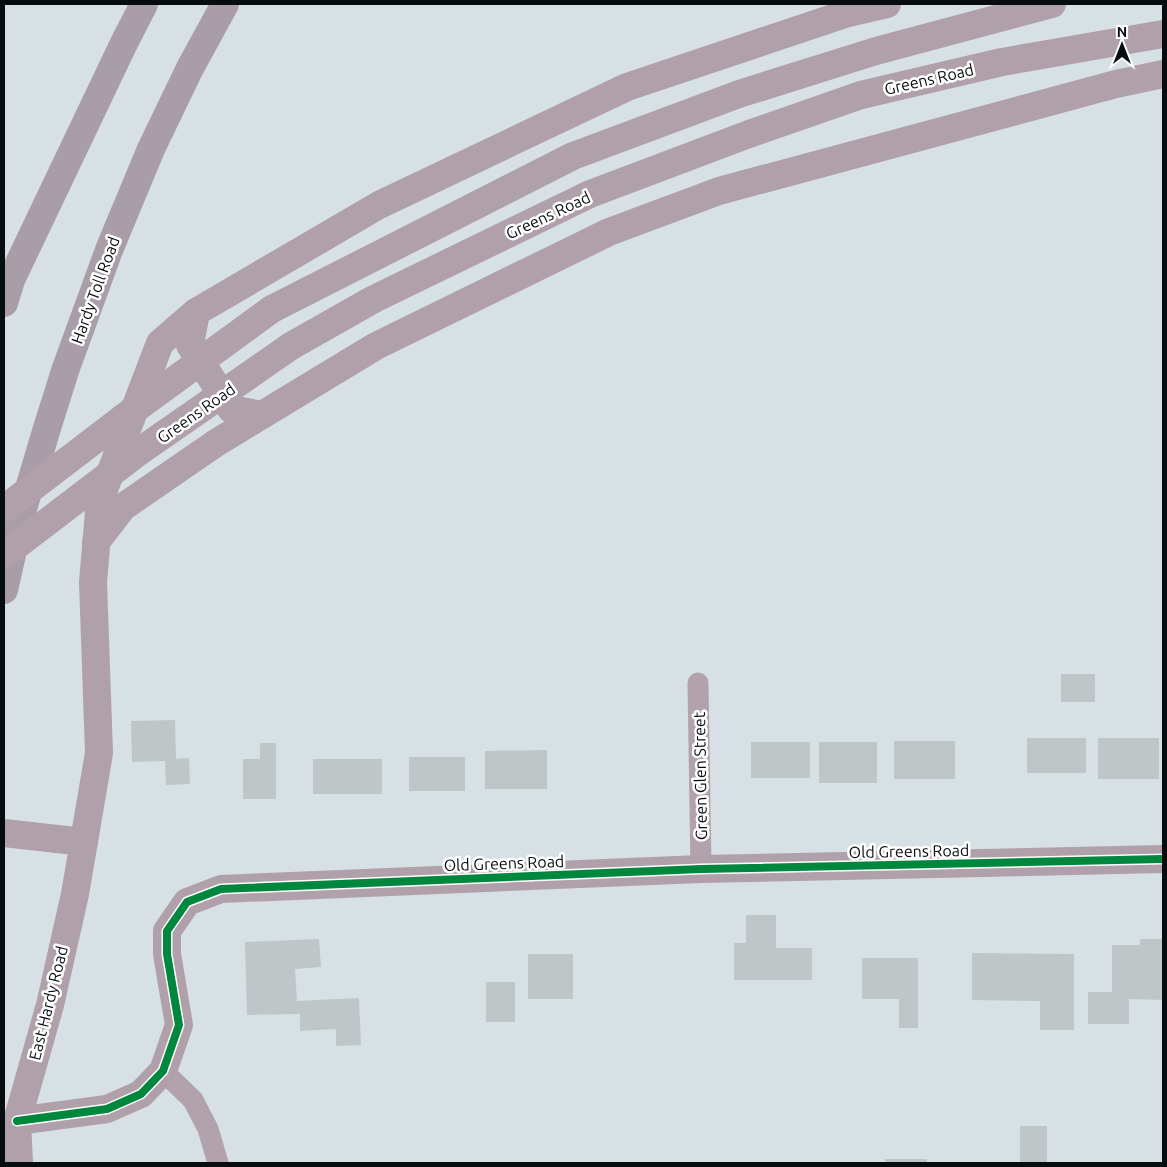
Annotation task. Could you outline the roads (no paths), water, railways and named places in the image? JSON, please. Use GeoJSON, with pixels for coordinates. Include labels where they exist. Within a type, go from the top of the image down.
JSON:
{"type":"FeatureCollection","features":[{"type":"Feature","properties":{"kind":"highway"},"geometry":{"type":"LineString","coordinates":[[4,303],[11,280],[144,4]]}},
{"type":"Feature","properties":{"kind":"highway","name":"Hardy Toll Road"},"geometry":{"type":"LineString","coordinates":[[4,590],[20,519],[47,428],[66,368],[109,250],[151,149],[190,68],[225,4]]}},
{"type":"Feature","properties":{"kind":"main road","name":"East Hardy Road"},"geometry":{"type":"LineString","coordinates":[[19,1163],[16,1121],[50,1005],[75,894],[99,753],[93,582],[100,500],[160,343],[196,312],[379,205],[627,87],[848,13],[887,4]]}},
{"type":"Feature","properties":{"kind":"main road"},"geometry":{"type":"LineString","coordinates":[[4,509],[272,308],[573,156],[739,94],[876,51],[1052,4]]}},
{"type":"Feature","properties":{"kind":"main road","name":"Greens Road"},"geometry":{"type":"LineString","coordinates":[[4,555],[140,451],[291,346],[374,299],[590,194],[749,134],[861,95],[1002,62],[1163,34]]}},
{"type":"Feature","properties":{"kind":"main road"},"geometry":{"type":"LineString","coordinates":[[96,542],[123,507],[216,443],[376,346],[610,232],[720,191],[1088,92],[1163,74]]}},
{"type":"Feature","properties":{"kind":"main road"},"geometry":{"type":"LineString","coordinates":[[196,312],[190,345],[231,409],[262,415]]}},
{"type":"Feature","properties":{"kind":"main road"},"geometry":{"type":"LineString","coordinates":[[4,832],[84,842]]}},
{"type":"Feature","properties":{"kind":"main road","name":"Old Greens Road"},"geometry":{"type":"LineString","coordinates":[[16,1121],[107,1109],[141,1094],[163,1071],[179,1025],[167,954],[167,931],[187,902],[222,888],[702,869],[1163,859]]}},
{"type":"Feature","properties":{"kind":"street","name":"Green Glen Street"},"geometry":{"type":"LineString","coordinates":[[698,683],[702,869]]}},
{"type":"Feature","properties":{"kind":"street"},"geometry":{"type":"LineString","coordinates":[[163,1071],[193,1100],[208,1129],[218,1163]]}}]}
